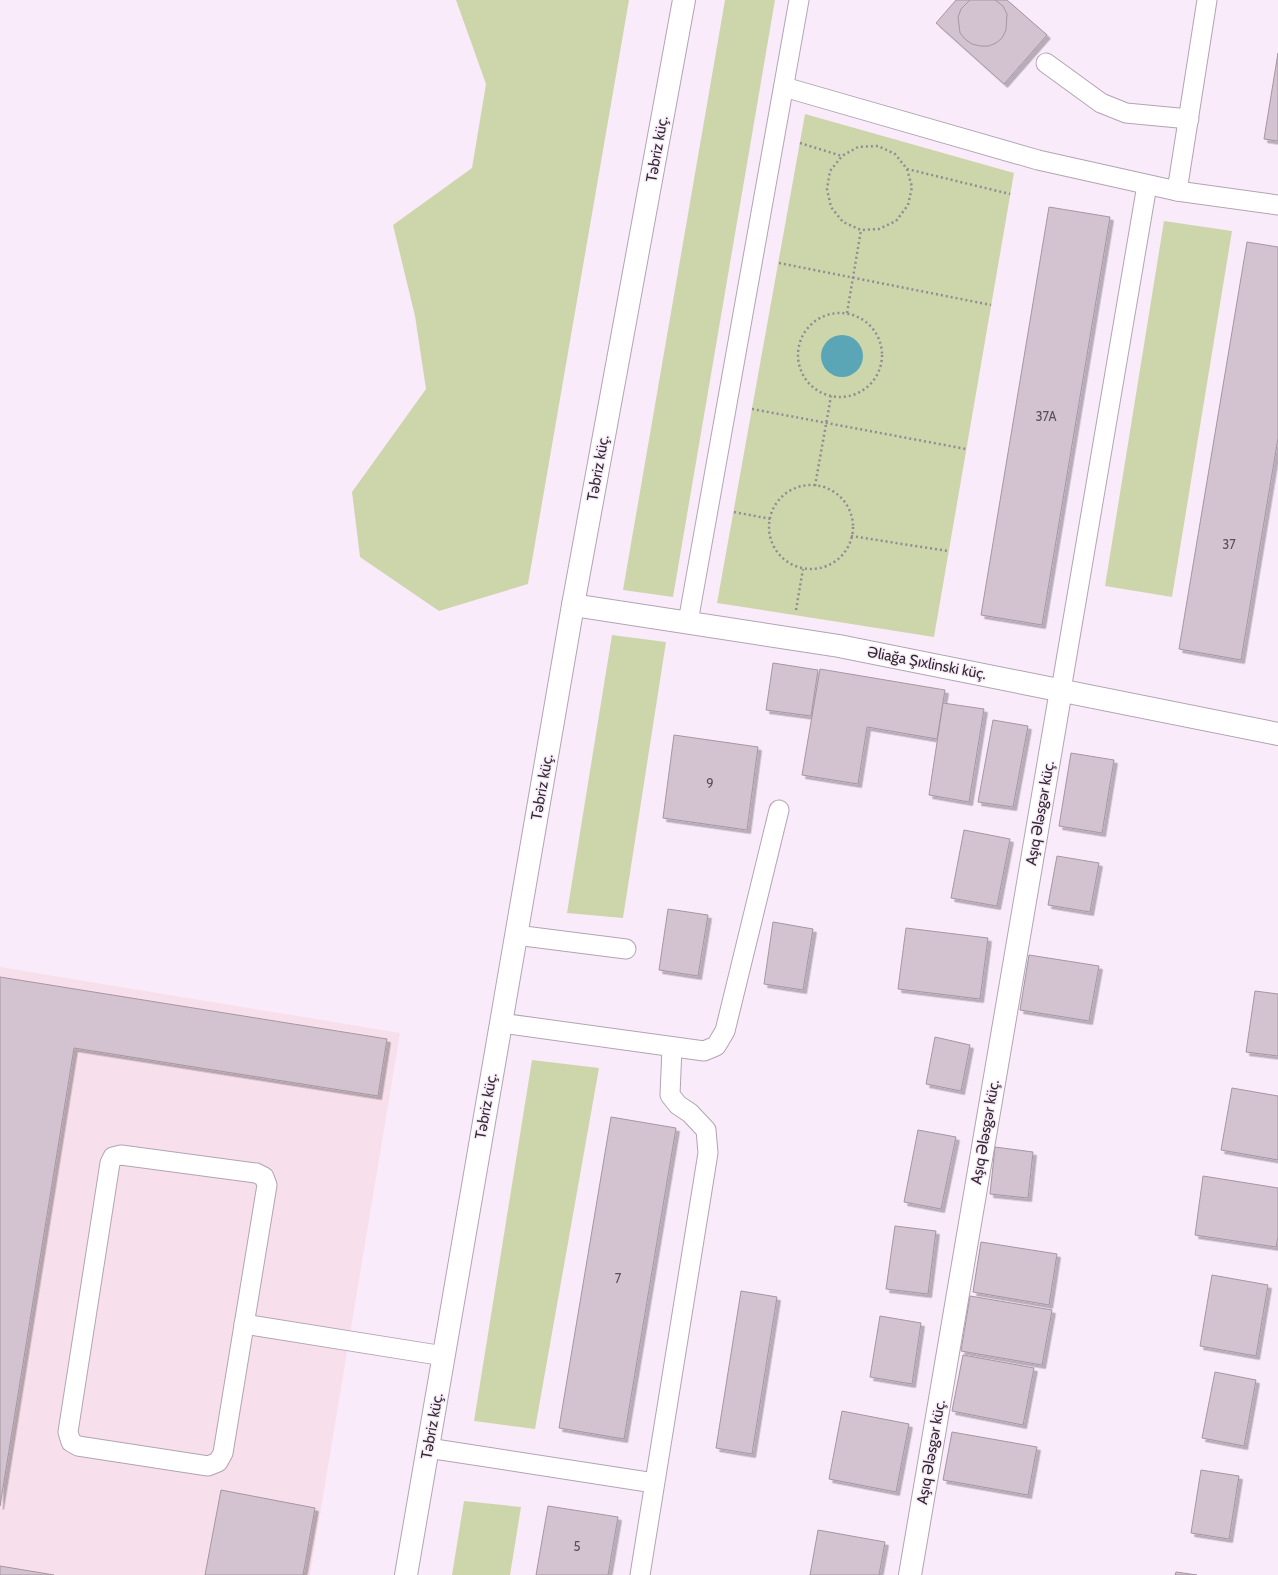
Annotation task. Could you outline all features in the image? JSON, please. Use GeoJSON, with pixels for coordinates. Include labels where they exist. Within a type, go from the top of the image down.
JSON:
{"type":"FeatureCollection","features":[{"type":"Feature","properties":{"kind":"street","name":"Təbriz küç."},"geometry":{"type":"LineString","coordinates":[[406,1575],[573,605],[684,0]]}},
{"type":"Feature","properties":{"kind":"street","name":"Əliağa Şıxlinski küç."},"geometry":{"type":"LineString","coordinates":[[573,605],[839,646],[1278,731]]}},
{"type":"Feature","properties":{"kind":"street","name":"Aşıq Ələsgər küç."},"geometry":{"type":"LineString","coordinates":[[910,1575],[1061,690]]}},
{"type":"Feature","properties":{"kind":"lane"},"geometry":{"type":"LineString","coordinates":[[688,622],[799,0]]}},
{"type":"Feature","properties":{"kind":"lane"},"geometry":{"type":"LineString","coordinates":[[1178,191],[1207,0]]}},
{"type":"Feature","properties":{"kind":"lane"},"geometry":{"type":"LineString","coordinates":[[1046,63],[1101,103],[1126,113],[1189,119]]}},
{"type":"Feature","properties":{"kind":"lane"},"geometry":{"type":"LineString","coordinates":[[784,87],[1038,160],[1178,191],[1278,205]]}},
{"type":"Feature","properties":{"kind":"lane"},"geometry":{"type":"LineString","coordinates":[[1061,690],[1147,185]]}},
{"type":"Feature","properties":{"kind":"lane"},"geometry":{"type":"LineString","coordinates":[[501,1023],[704,1051],[716,1046],[725,1031],[779,810]]}},
{"type":"Feature","properties":{"kind":"lane"},"geometry":{"type":"LineString","coordinates":[[516,935],[626,949]]}},
{"type":"Feature","properties":{"kind":"lane"},"geometry":{"type":"LineString","coordinates":[[640,1575],[708,1153],[706,1130],[690,1113],[678,1105],[670,1095],[672,1047]]}},
{"type":"Feature","properties":{"kind":"lane"},"geometry":{"type":"LineString","coordinates":[[122,1155],[256,1173],[264,1177],[267,1185],[244,1324],[223,1453],[218,1462],[208,1466],[78,1446],[71,1442],[68,1432],[110,1163],[113,1157],[122,1155]]}},
{"type":"Feature","properties":{"kind":"lane"},"geometry":{"type":"LineString","coordinates":[[244,1324],[444,1356]]}},
{"type":"Feature","properties":{"kind":"lane"},"geometry":{"type":"LineString","coordinates":[[428,1448],[654,1483]]}},
{"type":"Feature","properties":{"kind":"path"},"geometry":{"type":"LineString","coordinates":[[799,143],[842,156]]}},
{"type":"Feature","properties":{"kind":"path"},"geometry":{"type":"LineString","coordinates":[[878,146],[894,154],[907,169],[912,187],[908,205],[896,221],[879,229],[861,230],[843,222],[831,207],[827,189],[830,170],[842,156],[858,147],[878,146]]}},
{"type":"Feature","properties":{"kind":"path"},"geometry":{"type":"LineString","coordinates":[[907,169],[1010,194]]}},
{"type":"Feature","properties":{"kind":"path"},"geometry":{"type":"LineString","coordinates":[[847,312],[861,230]]}},
{"type":"Feature","properties":{"kind":"path"},"geometry":{"type":"LineString","coordinates":[[778,263],[991,305]]}},
{"type":"Feature","properties":{"kind":"path"},"geometry":{"type":"LineString","coordinates":[[847,312],[866,321],[878,335],[882,353],[879,372],[867,387],[850,396],[831,396],[814,388],[802,374],[797,356],[801,337],[813,322],[830,313],[847,312]]}},
{"type":"Feature","properties":{"kind":"path"},"geometry":{"type":"LineString","coordinates":[[815,486],[831,396]]}},
{"type":"Feature","properties":{"kind":"path"},"geometry":{"type":"LineString","coordinates":[[752,409],[966,449]]}},
{"type":"Feature","properties":{"kind":"path"},"geometry":{"type":"LineString","coordinates":[[801,486],[815,486],[820,486],[837,493],[849,508],[854,526],[850,545],[838,560],[822,568],[803,569],[785,561],[773,547],[769,528],[772,510],[784,495],[801,486]]}},
{"type":"Feature","properties":{"kind":"path"},"geometry":{"type":"LineString","coordinates":[[733,512],[771,519]]}},
{"type":"Feature","properties":{"kind":"path"},"geometry":{"type":"LineString","coordinates":[[851,536],[948,551]]}},
{"type":"Feature","properties":{"kind":"path"},"geometry":{"type":"LineString","coordinates":[[795,615],[803,569]]}},
{"type":"Feature","properties":{"kind":"shaded area"},"geometry":{"type":"Polygon","coordinates":[[[0,967],[400,1033],[310,1575],[0,1575],[0,967]]]}},
{"type":"Feature","properties":{"kind":"green space"},"geometry":{"type":"Polygon","coordinates":[[[456,0],[629,0],[528,584],[439,611],[360,557],[352,492],[426,389],[415,316],[393,225],[472,168],[486,84],[456,0]]]}},
{"type":"Feature","properties":{"kind":"green space"},"geometry":{"type":"Polygon","coordinates":[[[725,0],[775,0],[673,597],[623,590],[725,0]]]}},
{"type":"Feature","properties":{"kind":"green space"},"geometry":{"type":"Polygon","coordinates":[[[805,114],[1014,173],[934,637],[717,603],[805,114]]]}},
{"type":"Feature","properties":{"kind":"green space"},"geometry":{"type":"Polygon","coordinates":[[[1164,221],[1232,231],[1172,597],[1105,586],[1164,221]]]}},
{"type":"Feature","properties":{"kind":"green space"},"geometry":{"type":"Polygon","coordinates":[[[612,635],[666,642],[623,918],[567,913],[612,635]]]}},
{"type":"Feature","properties":{"kind":"green space"},"geometry":{"type":"Polygon","coordinates":[[[532,1060],[599,1068],[535,1429],[474,1421],[532,1060]]]}},
{"type":"Feature","properties":{"kind":"green space"},"geometry":{"type":"Polygon","coordinates":[[[464,1501],[521,1507],[510,1575],[452,1575],[464,1501]]]}},
{"type":"Feature","properties":{"kind":"water"},"geometry":{"type":"Polygon","coordinates":[[[838,335],[846,335],[857,341],[863,352],[863,360],[857,371],[846,377],[838,377],[827,371],[821,360],[821,352],[827,341],[838,335]]]}},
{"type":"Feature","properties":{"kind":"building"},"geometry":{"type":"Polygon","coordinates":[[[956,0],[1007,0],[1047,35],[1004,84],[936,23],[956,0]]]}},
{"type":"Feature","properties":{"kind":"building"},"geometry":{"type":"Polygon","coordinates":[[[970,0],[995,0],[1003,6],[1007,14],[1006,30],[1002,38],[996,43],[989,46],[972,44],[960,33],[958,17],[961,9],[970,0]]]}},
{"type":"Feature","properties":{"kind":"building"},"geometry":{"type":"Polygon","coordinates":[[[1278,53],[1278,141],[1264,139],[1278,53]]]}},
{"type":"Feature","properties":{"kind":"building"},"geometry":{"type":"Polygon","coordinates":[[[1049,207],[1110,217],[1042,625],[981,615],[1049,207]]]}},
{"type":"Feature","properties":{"kind":"building"},"geometry":{"type":"Polygon","coordinates":[[[1247,242],[1278,247],[1278,438],[1241,660],[1179,649],[1247,242]]]}},
{"type":"Feature","properties":{"kind":"building"},"geometry":{"type":"Polygon","coordinates":[[[773,663],[818,670],[811,716],[766,710],[773,663]]]}},
{"type":"Feature","properties":{"kind":"building"},"geometry":{"type":"Polygon","coordinates":[[[820,669],[945,690],[937,739],[867,727],[858,784],[802,775],[820,669]]]}},
{"type":"Feature","properties":{"kind":"building"},"geometry":{"type":"Polygon","coordinates":[[[943,703],[984,709],[969,802],[929,795],[943,703]]]}},
{"type":"Feature","properties":{"kind":"building"},"geometry":{"type":"Polygon","coordinates":[[[993,720],[1028,726],[1013,807],[978,802],[993,720]]]}},
{"type":"Feature","properties":{"kind":"building"},"geometry":{"type":"Polygon","coordinates":[[[674,735],[758,747],[747,830],[663,818],[674,735]]]}},
{"type":"Feature","properties":{"kind":"building"},"geometry":{"type":"Polygon","coordinates":[[[1071,753],[1114,760],[1102,833],[1059,826],[1071,753]]]}},
{"type":"Feature","properties":{"kind":"building"},"geometry":{"type":"Polygon","coordinates":[[[964,830],[1010,839],[997,906],[951,898],[964,830]]]}},
{"type":"Feature","properties":{"kind":"building"},"geometry":{"type":"Polygon","coordinates":[[[1057,856],[1099,863],[1090,912],[1048,905],[1057,856]]]}},
{"type":"Feature","properties":{"kind":"building"},"geometry":{"type":"Polygon","coordinates":[[[668,909],[708,915],[698,976],[659,970],[668,909]]]}},
{"type":"Feature","properties":{"kind":"building"},"geometry":{"type":"Polygon","coordinates":[[[773,922],[813,929],[803,990],[764,984],[773,922]]]}},
{"type":"Feature","properties":{"kind":"building"},"geometry":{"type":"Polygon","coordinates":[[[906,928],[988,938],[980,999],[898,989],[906,928]]]}},
{"type":"Feature","properties":{"kind":"building"},"geometry":{"type":"Polygon","coordinates":[[[1029,955],[1099,966],[1089,1021],[1020,1010],[1029,955]]]}},
{"type":"Feature","properties":{"kind":"building"},"geometry":{"type":"Polygon","coordinates":[[[0,977],[387,1039],[378,1096],[74,1048],[0,1506],[0,977]]]}},
{"type":"Feature","properties":{"kind":"building"},"geometry":{"type":"Polygon","coordinates":[[[1255,991],[1278,994],[1278,1056],[1246,1052],[1255,991]]]}},
{"type":"Feature","properties":{"kind":"building"},"geometry":{"type":"Polygon","coordinates":[[[935,1037],[970,1045],[961,1091],[926,1084],[935,1037]]]}},
{"type":"Feature","properties":{"kind":"building"},"geometry":{"type":"Polygon","coordinates":[[[1232,1088],[1278,1096],[1278,1160],[1221,1150],[1232,1088]]]}},
{"type":"Feature","properties":{"kind":"building"},"geometry":{"type":"Polygon","coordinates":[[[611,1117],[676,1128],[624,1439],[559,1428],[611,1117]]]}},
{"type":"Feature","properties":{"kind":"building"},"geometry":{"type":"Polygon","coordinates":[[[918,1130],[956,1137],[941,1209],[904,1202],[918,1130]]]}},
{"type":"Feature","properties":{"kind":"building"},"geometry":{"type":"Polygon","coordinates":[[[995,1147],[1033,1152],[1028,1198],[990,1194],[995,1147]]]}},
{"type":"Feature","properties":{"kind":"building"},"geometry":{"type":"Polygon","coordinates":[[[1203,1176],[1278,1188],[1278,1237],[1276,1247],[1195,1235],[1203,1176]]]}},
{"type":"Feature","properties":{"kind":"building"},"geometry":{"type":"Polygon","coordinates":[[[895,1226],[936,1231],[928,1294],[886,1289],[895,1226]]]}},
{"type":"Feature","properties":{"kind":"building"},"geometry":{"type":"Polygon","coordinates":[[[981,1242],[1057,1254],[1049,1305],[973,1292],[981,1242]]]}},
{"type":"Feature","properties":{"kind":"building"},"geometry":{"type":"Polygon","coordinates":[[[1212,1275],[1268,1285],[1256,1356],[1200,1346],[1212,1275]]]}},
{"type":"Feature","properties":{"kind":"building"},"geometry":{"type":"Polygon","coordinates":[[[741,1291],[777,1297],[752,1454],[716,1448],[741,1291]]]}},
{"type":"Feature","properties":{"kind":"building"},"geometry":{"type":"Polygon","coordinates":[[[970,1296],[1052,1310],[1042,1365],[961,1351],[970,1296]]]}},
{"type":"Feature","properties":{"kind":"building"},"geometry":{"type":"Polygon","coordinates":[[[880,1316],[921,1323],[912,1384],[870,1377],[880,1316]]]}},
{"type":"Feature","properties":{"kind":"building"},"geometry":{"type":"Polygon","coordinates":[[[963,1355],[1034,1368],[1023,1425],[952,1411],[963,1355]]]}},
{"type":"Feature","properties":{"kind":"building"},"geometry":{"type":"Polygon","coordinates":[[[1215,1372],[1256,1380],[1244,1446],[1202,1438],[1215,1372]]]}},
{"type":"Feature","properties":{"kind":"building"},"geometry":{"type":"Polygon","coordinates":[[[842,1411],[909,1424],[896,1492],[829,1479],[842,1411]]]}},
{"type":"Feature","properties":{"kind":"building"},"geometry":{"type":"Polygon","coordinates":[[[952,1432],[1037,1447],[1028,1495],[943,1480],[952,1432]]]}},
{"type":"Feature","properties":{"kind":"building"},"geometry":{"type":"Polygon","coordinates":[[[1201,1470],[1239,1476],[1229,1539],[1191,1533],[1201,1470]]]}},
{"type":"Feature","properties":{"kind":"building"},"geometry":{"type":"Polygon","coordinates":[[[221,1490],[315,1508],[303,1575],[205,1575],[221,1490]]]}},
{"type":"Feature","properties":{"kind":"building"},"geometry":{"type":"Polygon","coordinates":[[[548,1506],[618,1517],[608,1575],[536,1575],[548,1506]]]}},
{"type":"Feature","properties":{"kind":"building"},"geometry":{"type":"Polygon","coordinates":[[[818,1530],[885,1542],[879,1575],[810,1575],[818,1530]]]}},
{"type":"Feature","properties":{"kind":"building"},"geometry":{"type":"Polygon","coordinates":[[[0,1566],[54,1575],[0,1575],[0,1566]]]}},
{"type":"Feature","properties":{"kind":"building"},"geometry":{"type":"Polygon","coordinates":[[[1176,1572],[1197,1575],[1175,1575],[1176,1572]]]}}]}
